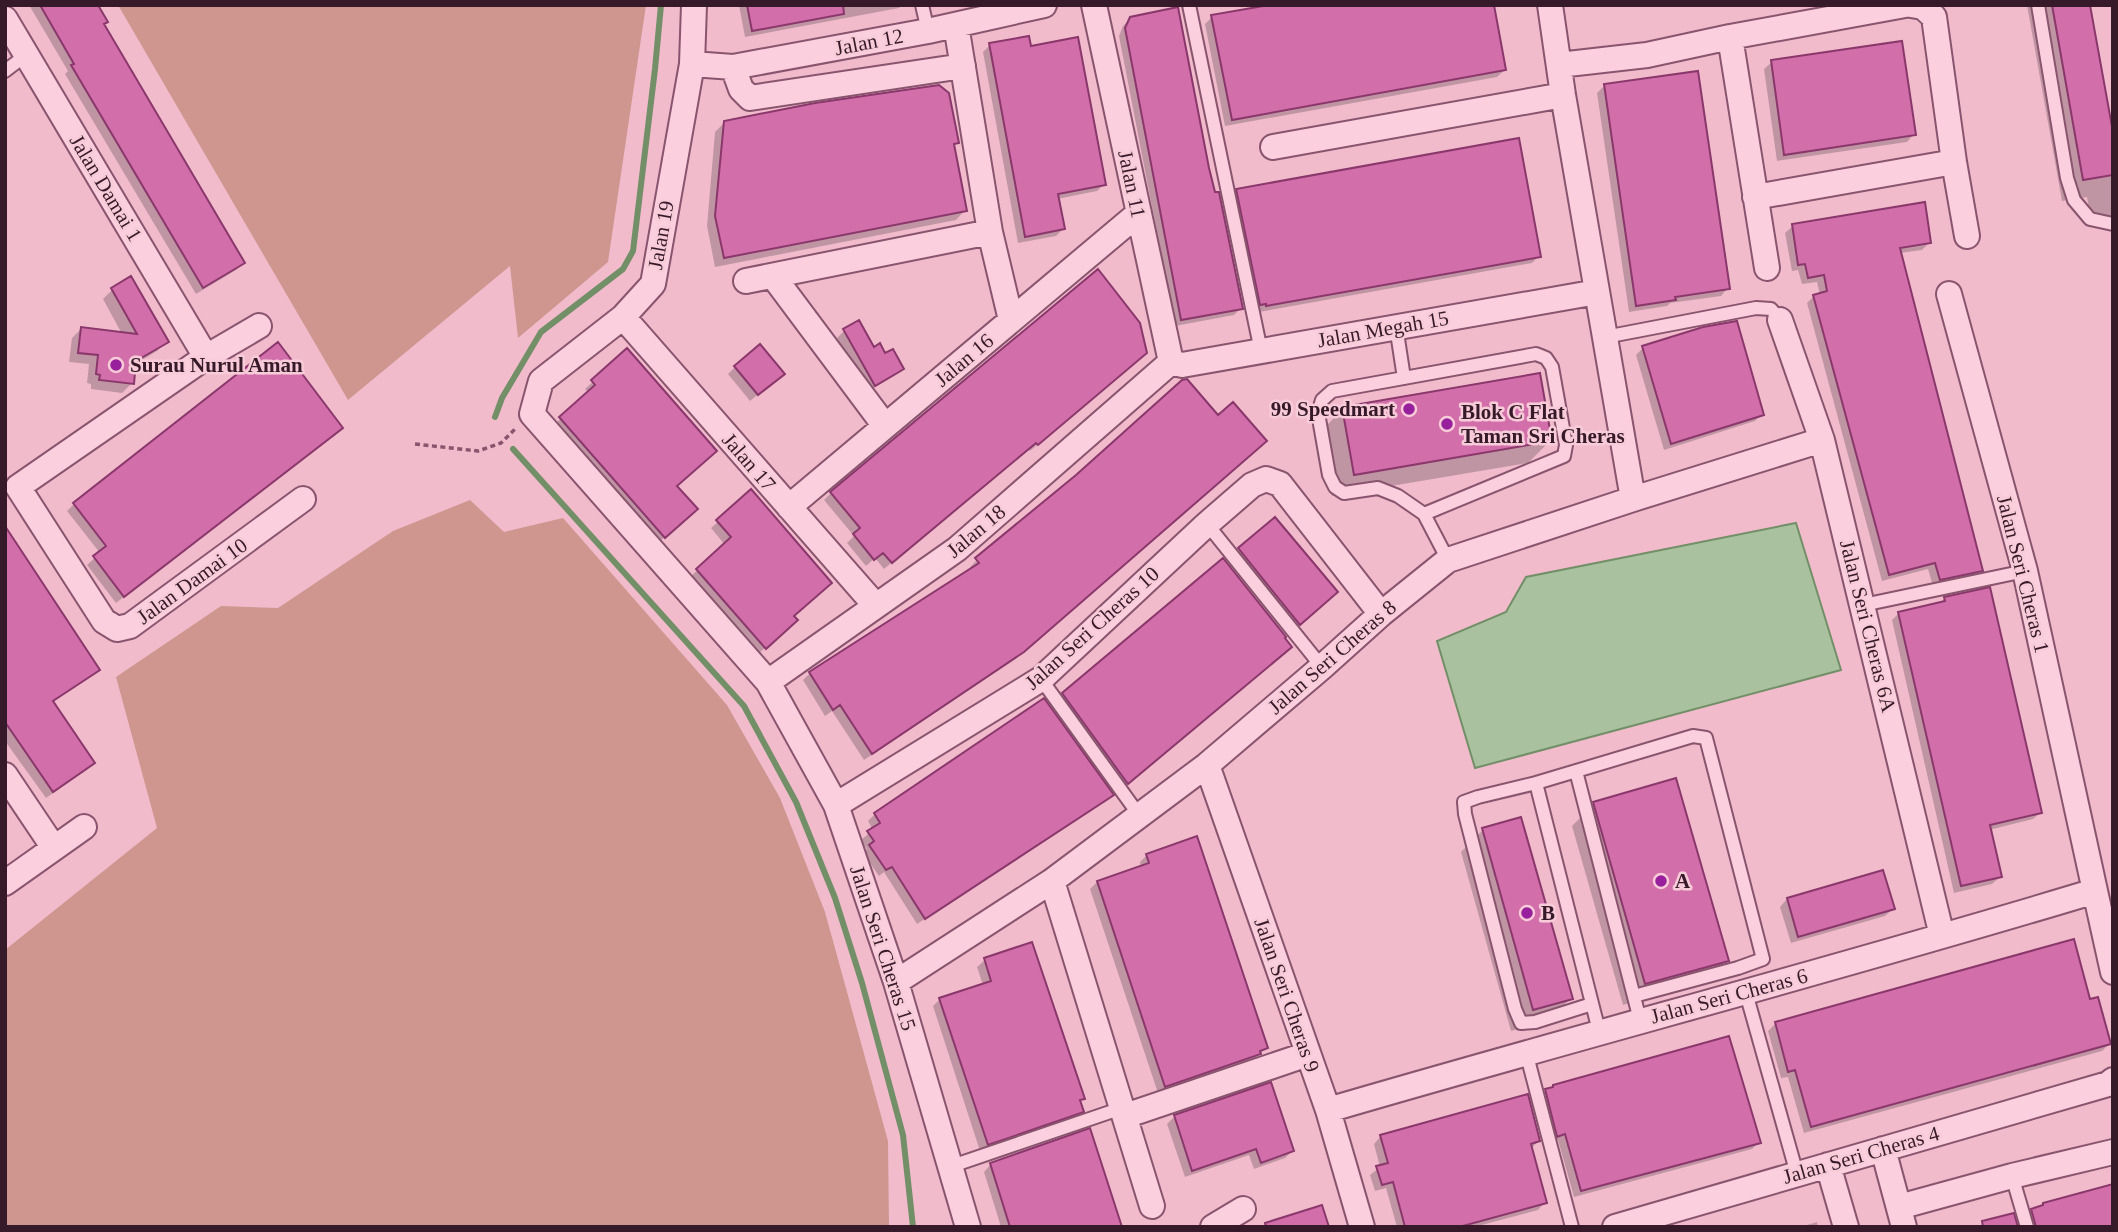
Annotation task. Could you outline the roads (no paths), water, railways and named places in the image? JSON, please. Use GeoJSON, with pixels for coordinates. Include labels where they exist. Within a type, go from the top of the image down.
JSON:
{"type":"FeatureCollection","features":[{"type":"Feature","properties":{"kind":"street","name":"Jalan 19"},"geometry":{"type":"LineString","coordinates":[[694,5],[692,64],[653,284],[623,317],[541,381],[532,414],[768,682]]}},
{"type":"Feature","properties":{"kind":"street","name":"Jalan 12"},"geometry":{"type":"LineString","coordinates":[[692,64],[733,67],[928,31],[1044,5]]}},
{"type":"Feature","properties":{"kind":"street","name":"Jalan 11"},"geometry":{"type":"LineString","coordinates":[[1094,5],[1171,362]]}},
{"type":"Feature","properties":{"kind":"street"},"geometry":{"type":"LineString","coordinates":[[1550,5],[1633,499]]}},
{"type":"Feature","properties":{"kind":"street"},"geometry":{"type":"LineString","coordinates":[[1559,65],[1647,55],[1905,5]]}},
{"type":"Feature","properties":{"kind":"street"},"geometry":{"type":"LineString","coordinates":[[1911,5],[1923,7],[1934,17],[1967,236]]}},
{"type":"Feature","properties":{"kind":"street","name":"Jalan Damai 1"},"geometry":{"type":"LineString","coordinates":[[5,19],[206,357]]}},
{"type":"Feature","properties":{"kind":"street"},"geometry":{"type":"LineString","coordinates":[[956,25],[990,232],[1011,320]]}},
{"type":"Feature","properties":{"kind":"street"},"geometry":{"type":"LineString","coordinates":[[1730,37],[1767,268]]}},
{"type":"Feature","properties":{"kind":"street"},"geometry":{"type":"LineString","coordinates":[[733,67],[741,89],[750,98],[963,66]]}},
{"type":"Feature","properties":{"kind":"street"},"geometry":{"type":"LineString","coordinates":[[1273,147],[1563,95]]}},
{"type":"Feature","properties":{"kind":"street"},"geometry":{"type":"LineString","coordinates":[[1755,197],[1954,162]]}},
{"type":"Feature","properties":{"kind":"street","name":"Jalan 16"},"geometry":{"type":"LineString","coordinates":[[789,507],[1139,213]]}},
{"type":"Feature","properties":{"kind":"street"},"geometry":{"type":"LineString","coordinates":[[746,281],[990,232]]}},
{"type":"Feature","properties":{"kind":"street"},"geometry":{"type":"LineString","coordinates":[[773,275],[885,426]]}},
{"type":"Feature","properties":{"kind":"street","name":"Jalan Megah 15"},"geometry":{"type":"LineString","coordinates":[[1171,362],[1182,365],[1597,292]]}},
{"type":"Feature","properties":{"kind":"street","name":"Jalan Seri Cheras 1"},"geometry":{"type":"LineString","coordinates":[[1949,294],[2025,571],[2095,891]]}},
{"type":"Feature","properties":{"kind":"street","name":"Jalan 17"},"geometry":{"type":"LineString","coordinates":[[623,317],[876,606]]}},
{"type":"Feature","properties":{"kind":"street","name":"Jalan Seri Cheras 6A"},"geometry":{"type":"LineString","coordinates":[[1780,320],[1822,440],[1942,936]]}},
{"type":"Feature","properties":{"kind":"street"},"geometry":{"type":"LineString","coordinates":[[11,491],[206,357],[259,326]]}},
{"type":"Feature","properties":{"kind":"street","name":"Jalan 18"},"geometry":{"type":"LineString","coordinates":[[768,682],[957,549],[1171,362]]}},
{"type":"Feature","properties":{"kind":"street","name":"Jalan Seri Cheras 8"},"geometry":{"type":"LineString","coordinates":[[896,982],[1052,881],[1207,765],[1381,614],[1448,561],[1822,440]]}},
{"type":"Feature","properties":{"kind":"street","name":"Jalan Seri Cheras 10"},"geometry":{"type":"LineString","coordinates":[[836,805],[1041,678],[1207,524],[1252,485],[1266,479],[1280,484],[1381,614]]}},
{"type":"Feature","properties":{"kind":"street","name":"Jalan Damai 10"},"geometry":{"type":"LineString","coordinates":[[11,491],[104,621],[117,629],[130,626],[303,499]]}},
{"type":"Feature","properties":{"kind":"street","name":"Jalan Seri Cheras 15"},"geometry":{"type":"LineString","coordinates":[[768,682],[836,805],[896,982],[968,1227]]}},
{"type":"Feature","properties":{"kind":"street","name":"Jalan Seri Cheras 9"},"geometry":{"type":"LineString","coordinates":[[1207,765],[1328,1110],[1362,1227]]}},
{"type":"Feature","properties":{"kind":"street"},"geometry":{"type":"LineString","coordinates":[[5,775],[54,848]]}},
{"type":"Feature","properties":{"kind":"street"},"geometry":{"type":"LineString","coordinates":[[5,883],[85,827]]}},
{"type":"Feature","properties":{"kind":"street"},"geometry":{"type":"LineString","coordinates":[[1052,881],[1152,1206]]}},
{"type":"Feature","properties":{"kind":"street"},"geometry":{"type":"LineString","coordinates":[[2095,891],[2113,972]]}},
{"type":"Feature","properties":{"kind":"street","name":"Jalan Seri Cheras 6"},"geometry":{"type":"LineString","coordinates":[[1328,1110],[1599,1031],[1746,993],[2095,891]]}},
{"type":"Feature","properties":{"kind":"street"},"geometry":{"type":"LineString","coordinates":[[1123,1112],[1308,1055]]}},
{"type":"Feature","properties":{"kind":"street","name":"Jalan Seri Cheras 4"},"geometry":{"type":"LineString","coordinates":[[1615,1227],[1641,1223],[2110,1082]]}},
{"type":"Feature","properties":{"kind":"street"},"geometry":{"type":"LineString","coordinates":[[1882,1149],[1901,1217],[2012,1176],[2113,1152]]}},
{"type":"Feature","properties":{"kind":"street"},"geometry":{"type":"LineString","coordinates":[[1828,1165],[1846,1227]]}},
{"type":"Feature","properties":{"kind":"street"},"geometry":{"type":"LineString","coordinates":[[1213,1227],[1243,1209]]}},
{"type":"Feature","properties":{"kind":"lane"},"geometry":{"type":"LineString","coordinates":[[922,5],[928,31]]}},
{"type":"Feature","properties":{"kind":"lane"},"geometry":{"type":"LineString","coordinates":[[1189,5],[1261,351]]}},
{"type":"Feature","properties":{"kind":"lane"},"geometry":{"type":"LineString","coordinates":[[2038,5],[2067,178],[2074,200],[2090,219],[2113,224]]}},
{"type":"Feature","properties":{"kind":"lane"},"geometry":{"type":"LineString","coordinates":[[5,71],[26,55]]}},
{"type":"Feature","properties":{"kind":"lane"},"geometry":{"type":"LineString","coordinates":[[1605,337],[1756,308],[1771,309],[1780,320]]}},
{"type":"Feature","properties":{"kind":"lane"},"geometry":{"type":"LineString","coordinates":[[1395,326],[1405,378]]}},
{"type":"Feature","properties":{"kind":"lane"},"geometry":{"type":"LineString","coordinates":[[1424,514],[1564,456],[1566,445],[1552,367],[1546,358],[1536,354],[1332,391],[1322,400],[1318,413],[1329,475],[1335,487],[1344,493],[1378,488],[1398,496],[1424,514],[1448,561]]}},
{"type":"Feature","properties":{"kind":"lane"},"geometry":{"type":"LineString","coordinates":[[1207,524],[1322,667]]}},
{"type":"Feature","properties":{"kind":"lane"},"geometry":{"type":"LineString","coordinates":[[1863,605],[2025,571]]}},
{"type":"Feature","properties":{"kind":"lane"},"geometry":{"type":"LineString","coordinates":[[1041,678],[1139,815]]}},
{"type":"Feature","properties":{"kind":"lane"},"geometry":{"type":"LineString","coordinates":[[1592,1004],[1535,1022],[1521,1023],[1515,1009],[1464,802],[1693,736],[1706,738],[1763,959],[1634,996]]}},
{"type":"Feature","properties":{"kind":"lane"},"geometry":{"type":"LineString","coordinates":[[1576,771],[1640,1020]]}},
{"type":"Feature","properties":{"kind":"lane"},"geometry":{"type":"LineString","coordinates":[[1536,783],[1599,1031]]}},
{"type":"Feature","properties":{"kind":"lane"},"geometry":{"type":"LineString","coordinates":[[1746,993],[1797,1174]]}},
{"type":"Feature","properties":{"kind":"lane"},"geometry":{"type":"LineString","coordinates":[[1526,1052],[1572,1227]]}},
{"type":"Feature","properties":{"kind":"lane"},"geometry":{"type":"LineString","coordinates":[[950,1167],[1123,1112]]}},
{"type":"Feature","properties":{"kind":"lane"},"geometry":{"type":"LineString","coordinates":[[2012,1176],[2026,1227]]}},
{"type":"Feature","properties":{"kind":"waterway"},"geometry":{"type":"LineString","coordinates":[[495,417],[502,398],[541,332],[623,269],[633,251],[661,5]]}},
{"type":"Feature","properties":{"kind":"waterway"},"geometry":{"type":"LineString","coordinates":[[513,449],[744,706],[796,802],[835,898],[862,983],[903,1135],[913,1227]]}},
{"type":"Feature","properties":{"kind":"place","name":"Surau Nurul Aman"},"geometry":{"type":"Point","coordinates":[116,365]}},
{"type":"Feature","properties":{"kind":"place","name":"99 Speedmart"},"geometry":{"type":"Point","coordinates":[1409,409]}},
{"type":"Feature","properties":{"kind":"place","name":"Blok C Flat Taman Sri Cheras"},"geometry":{"type":"Point","coordinates":[1447,424]}},
{"type":"Feature","properties":{"kind":"place","name":"A"},"geometry":{"type":"Point","coordinates":[1661,881]}},
{"type":"Feature","properties":{"kind":"place","name":"B"},"geometry":{"type":"Point","coordinates":[1527,913]}}]}
